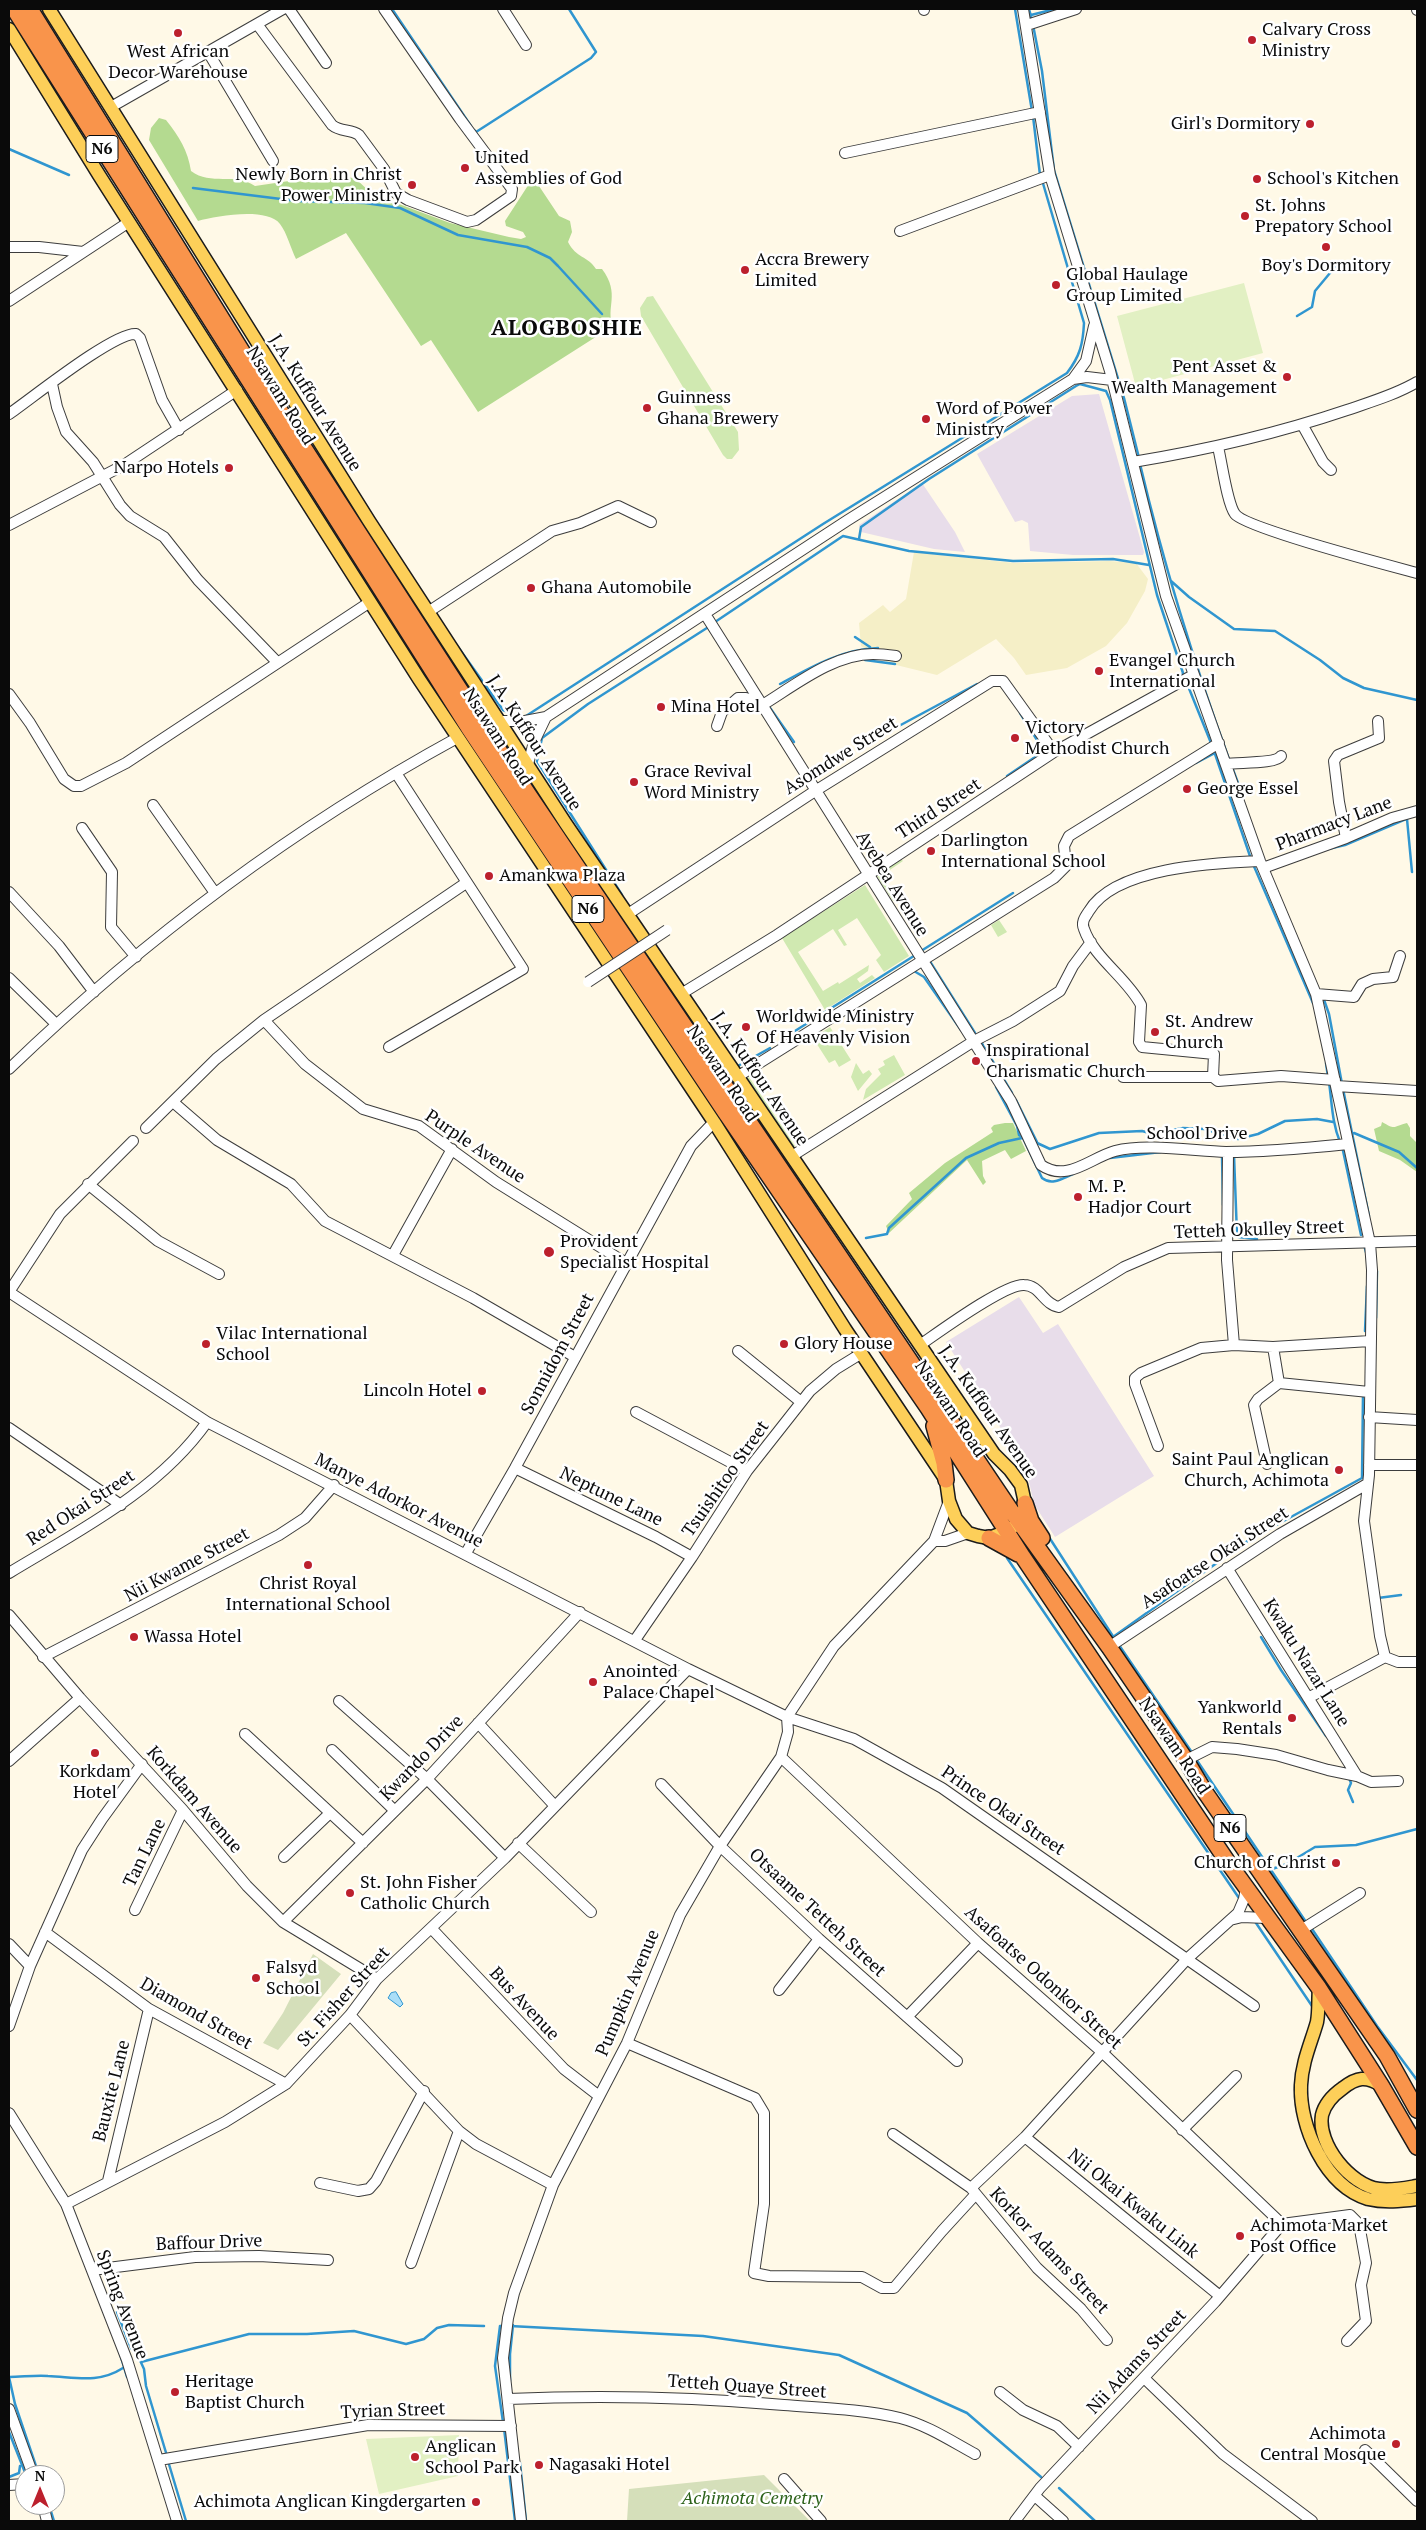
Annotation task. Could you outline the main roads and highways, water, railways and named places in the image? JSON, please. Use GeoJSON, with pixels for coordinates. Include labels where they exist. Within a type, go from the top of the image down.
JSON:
{"type":"FeatureCollection","features":[{"type":"Feature","properties":{"kind":"highway","name":"Nsawam Road"},"geometry":{"type":"LineString","coordinates":[[14,9],[504,758],[1013,1527],[1023,1557],[1266,1918],[1319,1988],[1381,2085],[1417,2147]]}},
{"type":"Feature","properties":{"kind":"highway","name":"Nsawam Road"},"geometry":{"type":"LineString","coordinates":[[30,9],[195,287],[468,727],[725,1112],[928,1408],[1013,1527],[1074,1598],[1109,1647],[1186,1760],[1204,1792],[1302,1930],[1387,2056],[1417,2110]]}},
{"type":"Feature","properties":{"kind":"highway"},"geometry":{"type":"LineString","coordinates":[[928,1408],[939,1442],[946,1480]]}},
{"type":"Feature","properties":{"kind":"highway"},"geometry":{"type":"LineString","coordinates":[[1025,1503],[1035,1528],[1055,1558],[1074,1598]]}},
{"type":"Feature","properties":{"kind":"highway"},"geometry":{"type":"LineString","coordinates":[[989,1538],[1023,1557]]}},
{"type":"Feature","properties":{"kind":"highway"},"geometry":{"type":"LineString","coordinates":[[1387,2056],[1417,2087]]}},
{"type":"Feature","properties":{"kind":"main road","name":"J.A. Kuffour Avenue"},"geometry":{"type":"LineString","coordinates":[[49,9],[286,390],[499,721],[737,1077],[994,1454],[1016,1477],[1021,1486],[1025,1503],[1013,1527]]}},
{"type":"Feature","properties":{"kind":"main road"},"geometry":{"type":"LineString","coordinates":[[9,29],[129,222],[237,390],[289,476],[457,738],[714,1122],[862,1354],[946,1480],[949,1501],[956,1519],[968,1533],[989,1538],[1013,1527]]}},
{"type":"Feature","properties":{"kind":"main road"},"geometry":{"type":"LineString","coordinates":[[1319,1988],[1317,2021],[1303,2067],[1301,2083],[1301,2102],[1304,2118],[1316,2147],[1332,2174],[1355,2193],[1385,2202],[1417,2199]]}},
{"type":"Feature","properties":{"kind":"main road"},"geometry":{"type":"LineString","coordinates":[[1381,2085],[1371,2079],[1356,2079],[1335,2093],[1324,2109],[1324,2132],[1341,2164],[1358,2182],[1377,2189],[1387,2190],[1417,2186]]}},
{"type":"Feature","properties":{"kind":"water"},"geometry":{"type":"Polygon","coordinates":[[[396,1992],[403,2004],[400,2007],[388,1998],[391,1993],[396,1992]]]}},
{"type":"Feature","properties":{"kind":"waterway"},"geometry":{"type":"LineString","coordinates":[[392,9],[471,126]]}},
{"type":"Feature","properties":{"kind":"waterway"},"geometry":{"type":"LineString","coordinates":[[474,130],[476,132],[591,58],[596,52],[569,9]]}},
{"type":"Feature","properties":{"kind":"waterway"},"geometry":{"type":"LineString","coordinates":[[1015,9],[1032,111]]}},
{"type":"Feature","properties":{"kind":"waterway"},"geometry":{"type":"LineString","coordinates":[[1029,9],[1032,20]]}},
{"type":"Feature","properties":{"kind":"waterway"},"geometry":{"type":"LineString","coordinates":[[1031,15],[1055,9]]}},
{"type":"Feature","properties":{"kind":"waterway"},"geometry":{"type":"LineString","coordinates":[[1033,25],[1042,71],[1054,170],[1124,398],[1139,458]]}},
{"type":"Feature","properties":{"kind":"waterway"},"geometry":{"type":"LineString","coordinates":[[1033,116],[1040,175]]}},
{"type":"Feature","properties":{"kind":"waterway"},"geometry":{"type":"LineString","coordinates":[[9,149],[69,175]]}},
{"type":"Feature","properties":{"kind":"waterway"},"geometry":{"type":"LineString","coordinates":[[526,716],[823,524],[1067,373],[1080,350],[1084,323],[1042,180]]}},
{"type":"Feature","properties":{"kind":"waterway"},"geometry":{"type":"LineString","coordinates":[[193,188],[297,201],[365,203],[400,208],[458,235],[527,247],[550,258],[602,314]]}},
{"type":"Feature","properties":{"kind":"waterway"},"geometry":{"type":"LineString","coordinates":[[1297,316],[1312,307],[1315,291],[1335,267]]}},
{"type":"Feature","properties":{"kind":"waterway"},"geometry":{"type":"LineString","coordinates":[[859,539],[861,527],[929,479],[1076,386],[1080,384],[1106,391],[1110,400],[1157,595],[1184,676]]}},
{"type":"Feature","properties":{"kind":"waterway"},"geometry":{"type":"LineString","coordinates":[[1140,464],[1180,614],[1230,762]]}},
{"type":"Feature","properties":{"kind":"waterway"},"geometry":{"type":"LineString","coordinates":[[715,622],[843,536],[909,551],[1013,561],[1113,559],[1149,565]]}},
{"type":"Feature","properties":{"kind":"waterway"},"geometry":{"type":"LineString","coordinates":[[1171,581],[1189,597],[1234,629],[1275,631],[1320,660],[1343,678],[1364,688],[1417,700]]}},
{"type":"Feature","properties":{"kind":"waterway"},"geometry":{"type":"LineString","coordinates":[[622,895],[537,761],[542,738],[588,704],[710,626]]}},
{"type":"Feature","properties":{"kind":"waterway"},"geometry":{"type":"LineString","coordinates":[[855,637],[870,647]]}},
{"type":"Feature","properties":{"kind":"waterway"},"geometry":{"type":"LineString","coordinates":[[458,647],[503,710],[519,717]]}},
{"type":"Feature","properties":{"kind":"waterway"},"geometry":{"type":"LineString","coordinates":[[780,684],[815,665],[839,655],[878,648]]}},
{"type":"Feature","properties":{"kind":"waterway"},"geometry":{"type":"LineString","coordinates":[[865,660],[895,664]]}},
{"type":"Feature","properties":{"kind":"waterway"},"geometry":{"type":"LineString","coordinates":[[1166,685],[1183,674]]}},
{"type":"Feature","properties":{"kind":"waterway"},"geometry":{"type":"LineString","coordinates":[[1186,681],[1211,743]]}},
{"type":"Feature","properties":{"kind":"waterway"},"geometry":{"type":"LineString","coordinates":[[897,727],[977,684]]}},
{"type":"Feature","properties":{"kind":"waterway"},"geometry":{"type":"LineString","coordinates":[[768,705],[794,742]]}},
{"type":"Feature","properties":{"kind":"waterway"},"geometry":{"type":"LineString","coordinates":[[1007,776],[1044,751],[1020,713]]}},
{"type":"Feature","properties":{"kind":"waterway"},"geometry":{"type":"LineString","coordinates":[[1214,751],[1251,859]]}},
{"type":"Feature","properties":{"kind":"waterway"},"geometry":{"type":"LineString","coordinates":[[1196,763],[1215,753]]}},
{"type":"Feature","properties":{"kind":"waterway"},"geometry":{"type":"LineString","coordinates":[[1232,767],[1238,783]]}},
{"type":"Feature","properties":{"kind":"waterway"},"geometry":{"type":"LineString","coordinates":[[1328,849],[1345,845],[1406,819]]}},
{"type":"Feature","properties":{"kind":"waterway"},"geometry":{"type":"LineString","coordinates":[[1407,819],[1412,872]]}},
{"type":"Feature","properties":{"kind":"waterway"},"geometry":{"type":"LineString","coordinates":[[1253,864],[1313,1003]]}},
{"type":"Feature","properties":{"kind":"waterway"},"geometry":{"type":"LineString","coordinates":[[921,951],[1013,893]]}},
{"type":"Feature","properties":{"kind":"waterway"},"geometry":{"type":"LineString","coordinates":[[787,1036],[917,954]]}},
{"type":"Feature","properties":{"kind":"waterway"},"geometry":{"type":"LineString","coordinates":[[929,960],[975,1033]]}},
{"type":"Feature","properties":{"kind":"waterway"},"geometry":{"type":"LineString","coordinates":[[914,971],[924,977],[961,1030]]}},
{"type":"Feature","properties":{"kind":"waterway"},"geometry":{"type":"LineString","coordinates":[[1323,997],[1329,1014],[1342,1084]]}},
{"type":"Feature","properties":{"kind":"waterway"},"geometry":{"type":"LineString","coordinates":[[981,1042],[998,1070]]}},
{"type":"Feature","properties":{"kind":"waterway"},"geometry":{"type":"LineString","coordinates":[[736,1067],[770,1048]]}},
{"type":"Feature","properties":{"kind":"waterway"},"geometry":{"type":"LineString","coordinates":[[1326,1063],[1328,1077]]}},
{"type":"Feature","properties":{"kind":"waterway"},"geometry":{"type":"LineString","coordinates":[[1003,1078],[1012,1093]]}},
{"type":"Feature","properties":{"kind":"waterway"},"geometry":{"type":"LineString","coordinates":[[1329,1082],[1334,1120],[1340,1142]]}},
{"type":"Feature","properties":{"kind":"waterway"},"geometry":{"type":"LineString","coordinates":[[996,1087],[1042,1178],[1054,1181],[1073,1174]]}},
{"type":"Feature","properties":{"kind":"waterway"},"geometry":{"type":"LineString","coordinates":[[1343,1089],[1369,1216]]}},
{"type":"Feature","properties":{"kind":"waterway"},"geometry":{"type":"LineString","coordinates":[[1016,1100],[1037,1142]]}},
{"type":"Feature","properties":{"kind":"waterway"},"geometry":{"type":"LineString","coordinates":[[1035,1142],[1050,1149],[1099,1133],[1142,1131],[1153,1134],[1183,1128],[1204,1129],[1238,1139],[1258,1134],[1285,1121],[1317,1119],[1333,1122]]}},
{"type":"Feature","properties":{"kind":"waterway"},"geometry":{"type":"LineString","coordinates":[[1354,1133],[1399,1152],[1417,1168]]}},
{"type":"Feature","properties":{"kind":"waterway"},"geometry":{"type":"LineString","coordinates":[[866,1238],[887,1234],[889,1228],[966,1158],[999,1143],[1022,1138]]}},
{"type":"Feature","properties":{"kind":"waterway"},"geometry":{"type":"LineString","coordinates":[[1342,1146],[1361,1235]]}},
{"type":"Feature","properties":{"kind":"waterway"},"geometry":{"type":"LineString","coordinates":[[1110,1158],[1161,1152]]}},
{"type":"Feature","properties":{"kind":"waterway"},"geometry":{"type":"LineString","coordinates":[[1234,1155],[1237,1235],[1238,1237],[1257,1239]]}},
{"type":"Feature","properties":{"kind":"waterway"},"geometry":{"type":"LineString","coordinates":[[1222,1156],[1223,1205]]}},
{"type":"Feature","properties":{"kind":"waterway"},"geometry":{"type":"LineString","coordinates":[[1364,1245],[1367,1256]]}},
{"type":"Feature","properties":{"kind":"waterway"},"geometry":{"type":"LineString","coordinates":[[1376,1318],[1377,1271]]}},
{"type":"Feature","properties":{"kind":"waterway"},"geometry":{"type":"LineString","coordinates":[[1365,1331],[1367,1286]]}},
{"type":"Feature","properties":{"kind":"waterway"},"geometry":{"type":"LineString","coordinates":[[1113,1637],[1249,1540],[1362,1478],[1363,1395]]}},
{"type":"Feature","properties":{"kind":"waterway"},"geometry":{"type":"LineString","coordinates":[[1014,1465],[1026,1483]]}},
{"type":"Feature","properties":{"kind":"waterway"},"geometry":{"type":"LineString","coordinates":[[1047,1534],[1116,1641]]}},
{"type":"Feature","properties":{"kind":"waterway"},"geometry":{"type":"LineString","coordinates":[[1007,1558],[1241,1901]]}},
{"type":"Feature","properties":{"kind":"waterway"},"geometry":{"type":"LineString","coordinates":[[1378,1598],[1401,1595]]}},
{"type":"Feature","properties":{"kind":"waterway"},"geometry":{"type":"LineString","coordinates":[[1261,1637],[1326,1736]]}},
{"type":"Feature","properties":{"kind":"waterway"},"geometry":{"type":"LineString","coordinates":[[1119,1645],[1193,1754]]}},
{"type":"Feature","properties":{"kind":"waterway"},"geometry":{"type":"LineString","coordinates":[[1196,1759],[1306,1922]]}},
{"type":"Feature","properties":{"kind":"waterway"},"geometry":{"type":"LineString","coordinates":[[1349,1778],[1351,1783],[1348,1790],[1353,1802]]}},
{"type":"Feature","properties":{"kind":"waterway"},"geometry":{"type":"LineString","coordinates":[[1272,1869],[1287,1864],[1315,1847],[1356,1845],[1417,1829]]}},
{"type":"Feature","properties":{"kind":"waterway"},"geometry":{"type":"LineString","coordinates":[[1254,1920],[1312,2006]]}},
{"type":"Feature","properties":{"kind":"waterway"},"geometry":{"type":"LineString","coordinates":[[1310,1926],[1377,2026],[1417,2080]]}},
{"type":"Feature","properties":{"kind":"waterway"},"geometry":{"type":"LineString","coordinates":[[117,2312],[131,2348],[138,2356],[144,2369],[146,2386],[167,2456]]}},
{"type":"Feature","properties":{"kind":"waterway"},"geometry":{"type":"LineString","coordinates":[[141,2362],[249,2334],[307,2334],[354,2331],[406,2344],[424,2339],[437,2328],[449,2325],[484,2326]]}},
{"type":"Feature","properties":{"kind":"waterway"},"geometry":{"type":"LineString","coordinates":[[510,2381],[513,2325]]}},
{"type":"Feature","properties":{"kind":"waterway"},"geometry":{"type":"LineString","coordinates":[[503,2422],[495,2366],[500,2326],[505,2326]]}},
{"type":"Feature","properties":{"kind":"waterway"},"geometry":{"type":"LineString","coordinates":[[510,2326],[703,2336],[839,2355],[967,2413],[1041,2477]]}},
{"type":"Feature","properties":{"kind":"waterway"},"geometry":{"type":"LineString","coordinates":[[120,2354],[127,2377]]}},
{"type":"Feature","properties":{"kind":"waterway"},"geometry":{"type":"LineString","coordinates":[[9,2377],[95,2378],[114,2373],[123,2368]]}},
{"type":"Feature","properties":{"kind":"waterway"},"geometry":{"type":"LineString","coordinates":[[9,2377],[15,2404],[36,2465]]}},
{"type":"Feature","properties":{"kind":"waterway"},"geometry":{"type":"LineString","coordinates":[[504,2428],[515,2521]]}},
{"type":"Feature","properties":{"kind":"waterway"},"geometry":{"type":"LineString","coordinates":[[9,2432],[22,2465]]}},
{"type":"Feature","properties":{"kind":"waterway"},"geometry":{"type":"LineString","coordinates":[[168,2461],[186,2521]]}},
{"type":"Feature","properties":{"kind":"waterway"},"geometry":{"type":"LineString","coordinates":[[520,2463],[526,2521]]}},
{"type":"Feature","properties":{"kind":"waterway"},"geometry":{"type":"LineString","coordinates":[[9,2477],[15,2475]]}},
{"type":"Feature","properties":{"kind":"waterway"},"geometry":{"type":"LineString","coordinates":[[1059,2488],[1095,2521]]}},
{"type":"Feature","properties":{"kind":"waterway"},"geometry":{"type":"LineString","coordinates":[[52,2515],[54,2521]]}},
{"type":"Feature","properties":{"kind":"place","name":"West African Decor Warehouse"},"geometry":{"type":"Point","coordinates":[178,33]}},
{"type":"Feature","properties":{"kind":"place","name":"Calvary Cross Ministry"},"geometry":{"type":"Point","coordinates":[1252,40]}},
{"type":"Feature","properties":{"kind":"place","name":"Girl's Dormitory"},"geometry":{"type":"Point","coordinates":[1310,124]}},
{"type":"Feature","properties":{"kind":"place","name":"United Assemblies of God"},"geometry":{"type":"Point","coordinates":[465,168]}},
{"type":"Feature","properties":{"kind":"place","name":"School's Kitchen"},"geometry":{"type":"Point","coordinates":[1257,179]}},
{"type":"Feature","properties":{"kind":"place","name":"Newly Born in Christ Power Ministry"},"geometry":{"type":"Point","coordinates":[412,185]}},
{"type":"Feature","properties":{"kind":"place","name":"St. Johns Prepatory School"},"geometry":{"type":"Point","coordinates":[1245,216]}},
{"type":"Feature","properties":{"kind":"place","name":"Boy's Dormitory"},"geometry":{"type":"Point","coordinates":[1326,247]}},
{"type":"Feature","properties":{"kind":"place","name":"Accra Brewery Limited"},"geometry":{"type":"Point","coordinates":[745,270]}},
{"type":"Feature","properties":{"kind":"place","name":"Global Haulage Group Limited"},"geometry":{"type":"Point","coordinates":[1056,285]}},
{"type":"Feature","properties":{"kind":"place","name":"Pent Asset & Wealth Management"},"geometry":{"type":"Point","coordinates":[1287,377]}},
{"type":"Feature","properties":{"kind":"place","name":"Guinness Ghana Brewery"},"geometry":{"type":"Point","coordinates":[647,408]}},
{"type":"Feature","properties":{"kind":"place","name":"Word of Power Ministry"},"geometry":{"type":"Point","coordinates":[926,419]}},
{"type":"Feature","properties":{"kind":"place","name":"Narpo Hotels"},"geometry":{"type":"Point","coordinates":[229,468]}},
{"type":"Feature","properties":{"kind":"place","name":"Ghana Automobile"},"geometry":{"type":"Point","coordinates":[531,588]}},
{"type":"Feature","properties":{"kind":"place","name":"Evangel Church International"},"geometry":{"type":"Point","coordinates":[1099,671]}},
{"type":"Feature","properties":{"kind":"place","name":"Mina Hotel"},"geometry":{"type":"Point","coordinates":[661,707]}},
{"type":"Feature","properties":{"kind":"place","name":"Victory Methodist Church"},"geometry":{"type":"Point","coordinates":[1015,738]}},
{"type":"Feature","properties":{"kind":"place","name":"Grace Revival Word Ministry"},"geometry":{"type":"Point","coordinates":[634,782]}},
{"type":"Feature","properties":{"kind":"place","name":"George Essel"},"geometry":{"type":"Point","coordinates":[1187,789]}},
{"type":"Feature","properties":{"kind":"place","name":"Darlington International School"},"geometry":{"type":"Point","coordinates":[931,851]}},
{"type":"Feature","properties":{"kind":"place","name":"Amankwa Plaza"},"geometry":{"type":"Point","coordinates":[489,876]}},
{"type":"Feature","properties":{"kind":"place","name":"Worldwide Ministry Of Heavenly Vision"},"geometry":{"type":"Point","coordinates":[746,1027]}},
{"type":"Feature","properties":{"kind":"place","name":"St. Andrew Church"},"geometry":{"type":"Point","coordinates":[1155,1032]}},
{"type":"Feature","properties":{"kind":"place","name":"Inspirational Charismatic Church"},"geometry":{"type":"Point","coordinates":[976,1061]}},
{"type":"Feature","properties":{"kind":"place","name":"M. P. Hadjor Court"},"geometry":{"type":"Point","coordinates":[1078,1197]}},
{"type":"Feature","properties":{"kind":"place","name":"Provident Specialist Hospital"},"geometry":{"type":"Point","coordinates":[549,1252]}},
{"type":"Feature","properties":{"kind":"place","name":"Vilac International School"},"geometry":{"type":"Point","coordinates":[206,1344]}},
{"type":"Feature","properties":{"kind":"place","name":"Glory House"},"geometry":{"type":"Point","coordinates":[784,1344]}},
{"type":"Feature","properties":{"kind":"place","name":"Lincoln Hotel"},"geometry":{"type":"Point","coordinates":[482,1391]}},
{"type":"Feature","properties":{"kind":"place","name":"Saint Paul Anglican Church, Achimota"},"geometry":{"type":"Point","coordinates":[1339,1470]}},
{"type":"Feature","properties":{"kind":"place","name":"Christ Royal International School"},"geometry":{"type":"Point","coordinates":[308,1565]}},
{"type":"Feature","properties":{"kind":"place","name":"Wassa Hotel"},"geometry":{"type":"Point","coordinates":[134,1637]}},
{"type":"Feature","properties":{"kind":"place","name":"Anointed Palace Chapel"},"geometry":{"type":"Point","coordinates":[593,1682]}},
{"type":"Feature","properties":{"kind":"place","name":"Yankworld Rentals"},"geometry":{"type":"Point","coordinates":[1292,1718]}},
{"type":"Feature","properties":{"kind":"place","name":"Korkdam Hotel"},"geometry":{"type":"Point","coordinates":[95,1753]}},
{"type":"Feature","properties":{"kind":"place","name":"Church of Christ"},"geometry":{"type":"Point","coordinates":[1336,1863]}},
{"type":"Feature","properties":{"kind":"place","name":"St. John Fisher Catholic Church"},"geometry":{"type":"Point","coordinates":[350,1893]}},
{"type":"Feature","properties":{"kind":"place","name":"Falsyd School"},"geometry":{"type":"Point","coordinates":[256,1978]}},
{"type":"Feature","properties":{"kind":"place","name":"Achimota Market Post Office"},"geometry":{"type":"Point","coordinates":[1240,2236]}},
{"type":"Feature","properties":{"kind":"place","name":"Heritage Baptist Church"},"geometry":{"type":"Point","coordinates":[175,2392]}},
{"type":"Feature","properties":{"kind":"place","name":"Achimota Central Mosque"},"geometry":{"type":"Point","coordinates":[1396,2444]}},
{"type":"Feature","properties":{"kind":"place","name":"Anglican School Park"},"geometry":{"type":"Point","coordinates":[415,2457]}},
{"type":"Feature","properties":{"kind":"place","name":"Nagasaki Hotel"},"geometry":{"type":"Point","coordinates":[539,2465]}},
{"type":"Feature","properties":{"kind":"place","name":"Achimota Anglican Kingdergarten"},"geometry":{"type":"Point","coordinates":[476,2502]}},
{"type":"Feature","properties":{"kind":"district","name":"ALOGBOSHIE"},"geometry":{"type":"Point","coordinates":[567,329]}},
{"type":"Feature","properties":{"kind":"park label","name":"Achimota Cemetry"},"geometry":{"type":"Point","coordinates":[752,2499]}}]}
